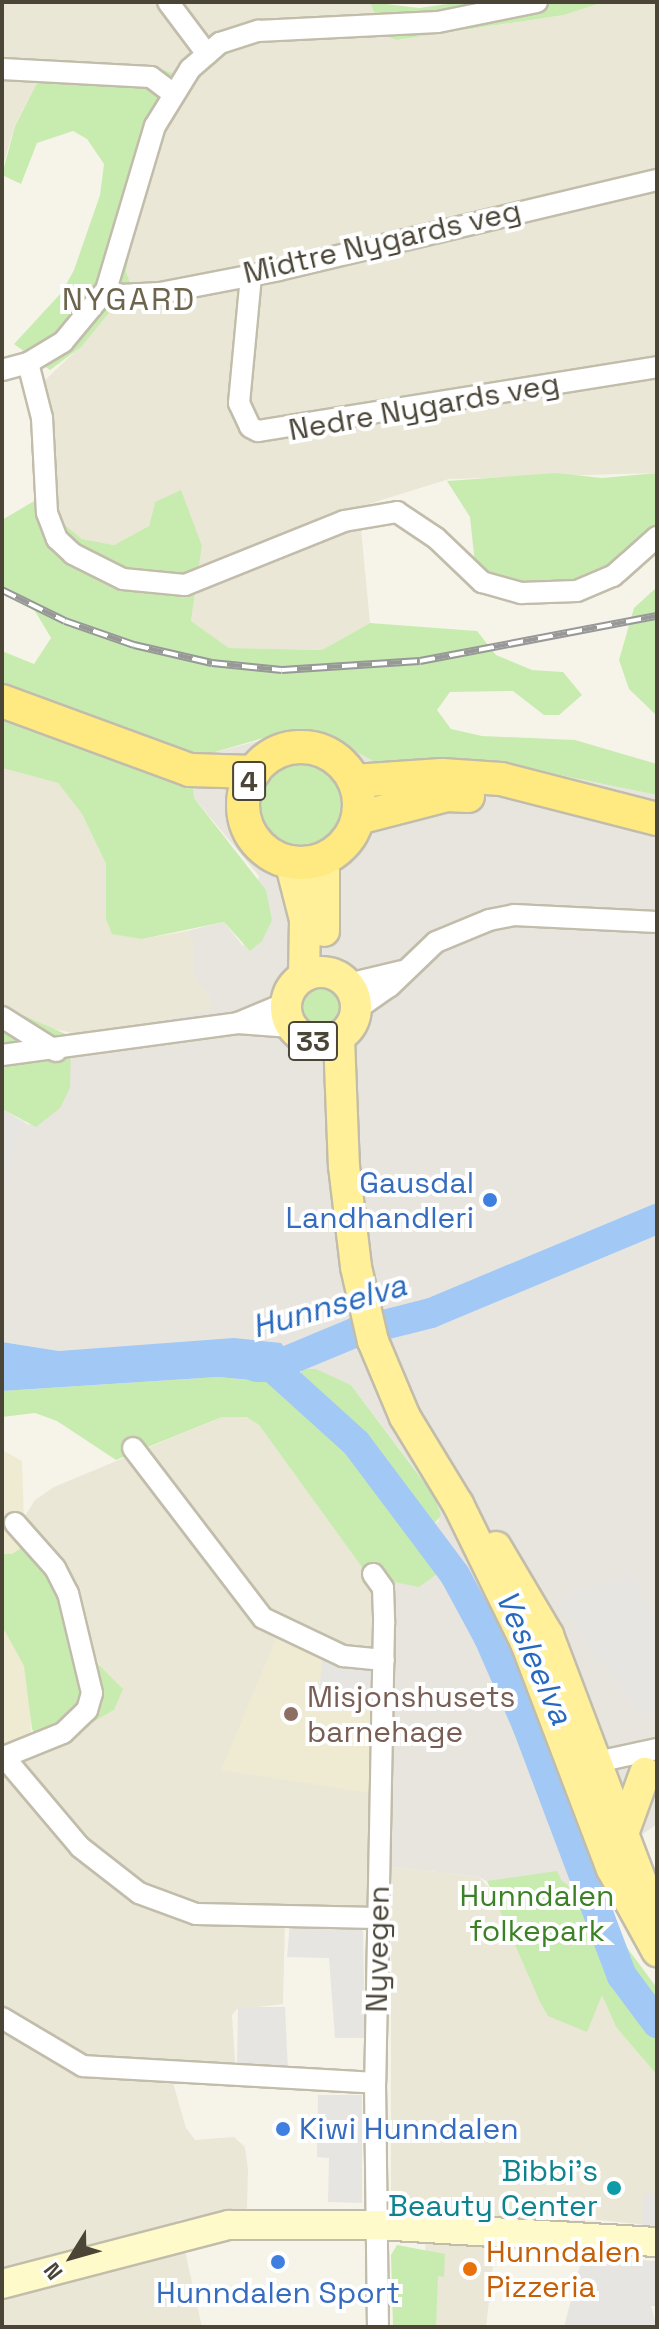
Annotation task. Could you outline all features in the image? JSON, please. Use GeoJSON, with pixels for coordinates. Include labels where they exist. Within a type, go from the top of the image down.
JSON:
{"type":"FeatureCollection","features":[{"type":"Feature","properties":{"kind":"highway","name":"4"},"geometry":{"type":"LineString","coordinates":[[2,701],[93,739],[190,770],[254,772]]}},
{"type":"Feature","properties":{"kind":"highway","name":"4"},"geometry":{"type":"LineString","coordinates":[[244,808],[254,772],[281,750],[315,748],[332,755],[354,781]]}},
{"type":"Feature","properties":{"kind":"highway","name":"4"},"geometry":{"type":"LineString","coordinates":[[190,770],[244,808],[263,848],[290,861]]}},
{"type":"Feature","properties":{"kind":"highway"},"geometry":{"type":"LineString","coordinates":[[290,861],[324,858],[349,837],[358,818],[354,781],[487,777],[657,819]]}},
{"type":"Feature","properties":{"kind":"highway"},"geometry":{"type":"LineString","coordinates":[[358,818],[447,795],[472,796],[557,810],[657,836]]}},
{"type":"Feature","properties":{"kind":"main road","name":"33"},"geometry":{"type":"LineString","coordinates":[[308,1027],[334,985],[321,910],[324,858]]}},
{"type":"Feature","properties":{"kind":"main road","name":"33"},"geometry":{"type":"LineString","coordinates":[[290,861],[305,920],[351,1027],[308,1027]]}},
{"type":"Feature","properties":{"kind":"main road","name":"33"},"geometry":{"type":"LineString","coordinates":[[308,1027],[339,1101],[359,1282],[381,1363],[405,1417],[458,1504],[594,1775],[623,1834],[657,1922]]}},
{"type":"Feature","properties":{"kind":"main road"},"geometry":{"type":"LineString","coordinates":[[623,1834],[653,1763]]}},
{"type":"Feature","properties":{"kind":"main road","name":"33"},"geometry":{"type":"LineString","coordinates":[[594,1775],[612,1869],[657,1951]]}},
{"type":"Feature","properties":{"kind":"main road"},"geometry":{"type":"LineString","coordinates":[[2,2284],[229,2225],[378,2225],[657,2242]]}},
{"type":"Feature","properties":{"kind":"street"},"geometry":{"type":"LineString","coordinates":[[168,2],[207,54]]}},
{"type":"Feature","properties":{"kind":"street"},"geometry":{"type":"LineString","coordinates":[[2,370],[28,363],[79,327],[106,290],[139,171],[172,93],[207,54],[234,36],[258,31],[438,22],[537,2]]}},
{"type":"Feature","properties":{"kind":"street"},"geometry":{"type":"LineString","coordinates":[[2,69],[151,77],[172,93]]}},
{"type":"Feature","properties":{"kind":"street","name":"Midtre Nygards veg"},"geometry":{"type":"LineString","coordinates":[[106,290],[121,295],[160,293],[251,276],[657,180]]}},
{"type":"Feature","properties":{"kind":"street","name":"Nedre Nygards veg"},"geometry":{"type":"LineString","coordinates":[[251,276],[239,403],[250,427],[258,431],[657,367]]}},
{"type":"Feature","properties":{"kind":"street"},"geometry":{"type":"LineString","coordinates":[[28,363],[42,418],[47,513],[57,539],[73,554],[123,579],[185,585],[344,521],[397,512],[436,538],[482,582],[521,593],[577,591],[596,587],[657,537]]}},
{"type":"Feature","properties":{"kind":"street"},"geometry":{"type":"LineString","coordinates":[[334,985],[389,987],[402,971],[436,942],[501,917],[657,922]]}},
{"type":"Feature","properties":{"kind":"street"},"geometry":{"type":"LineString","coordinates":[[2,1017],[56,1051]]}},
{"type":"Feature","properties":{"kind":"street"},"geometry":{"type":"LineString","coordinates":[[2,1055],[56,1051],[238,1023],[308,1027]]}},
{"type":"Feature","properties":{"kind":"street"},"geometry":{"type":"LineString","coordinates":[[133,1448],[263,1618],[343,1656],[384,1660]]}},
{"type":"Feature","properties":{"kind":"street"},"geometry":{"type":"LineString","coordinates":[[15,1523],[55,1568],[68,1593],[92,1693],[87,1710],[63,1733],[4,1757],[80,1847],[139,1893],[196,1914],[378,1918]]}},
{"type":"Feature","properties":{"kind":"street","name":"Nyvegen"},"geometry":{"type":"LineString","coordinates":[[373,1574],[383,1588],[384,1660],[375,2083],[378,2327]]}},
{"type":"Feature","properties":{"kind":"street"},"geometry":{"type":"LineString","coordinates":[[594,1775],[653,1763]]}},
{"type":"Feature","properties":{"kind":"street"},"geometry":{"type":"LineString","coordinates":[[2,2018],[83,2066],[375,2083]]}},
{"type":"Feature","properties":{"kind":"shaded area"},"geometry":{"type":"Polygon","coordinates":[[[2,2],[370,2],[383,35],[398,40],[564,15],[604,2],[657,2],[657,473],[449,479],[359,507],[370,623],[322,650],[229,648],[191,621],[202,546],[155,502],[149,526],[114,545],[82,539],[59,520],[51,491],[43,382],[81,346],[126,272],[137,217],[167,129],[190,88],[39,79],[15,125],[2,169],[2,2]]]}},
{"type":"Feature","properties":{"kind":"shaded area"},"geometry":{"type":"Polygon","coordinates":[[[293,732],[332,739],[373,761],[418,767],[496,762],[657,795],[657,1824],[572,1885],[494,1885],[479,1877],[394,1867],[373,1859],[376,1602],[369,1577],[439,1521],[433,1493],[351,1385],[301,1369],[293,1356],[59,1351],[2,1342],[2,1109],[29,1125],[70,1088],[68,1035],[87,1036],[209,1010],[211,1002],[194,977],[194,945],[187,931],[224,922],[243,946],[259,876],[194,798],[192,767],[211,753],[293,732]]]}},
{"type":"Feature","properties":{"kind":"shaded area"},"geometry":{"type":"Polygon","coordinates":[[[2,768],[58,783],[82,814],[106,864],[106,919],[142,939],[187,931],[194,945],[194,977],[211,1002],[210,1010],[87,1036],[49,1028],[2,1006],[2,768]]]}},
{"type":"Feature","properties":{"kind":"shaded area"},"geometry":{"type":"Polygon","coordinates":[[[2,1113],[24,1121],[2,1197],[2,1113]]]}},
{"type":"Feature","properties":{"kind":"shaded area"},"geometry":{"type":"Polygon","coordinates":[[[222,1417],[245,1417],[259,1425],[369,1577],[376,1601],[394,1867],[479,1877],[490,1889],[559,1894],[616,2027],[657,2075],[657,2226],[560,2216],[506,2218],[497,2231],[486,2327],[419,2327],[426,2281],[425,2218],[422,2211],[400,2206],[391,2195],[391,1945],[387,1915],[285,1919],[283,2004],[237,2009],[232,2015],[235,2062],[174,2062],[169,2069],[186,2128],[195,2140],[234,2137],[245,2147],[248,2170],[247,2209],[178,2220],[202,2327],[2,2327],[2,1763],[14,1765],[114,1710],[105,1675],[23,1519],[35,1500],[54,1487],[222,1417]]]}},
{"type":"Feature","properties":{"kind":"shaded area"},"geometry":{"type":"Polygon","coordinates":[[[2,1450],[22,1461],[31,1732],[2,1751],[2,1450]]]}},
{"type":"Feature","properties":{"kind":"shaded area"},"geometry":{"type":"Polygon","coordinates":[[[631,1574],[657,1627],[657,1720],[638,1711],[559,1603],[579,1588],[606,1586],[631,1574]]]}},
{"type":"Feature","properties":{"kind":"shaded area"},"geometry":{"type":"Polygon","coordinates":[[[276,1639],[323,1652],[375,1696],[371,1793],[221,1770],[276,1639]]]}},
{"type":"Feature","properties":{"kind":"shaded area"},"geometry":{"type":"Polygon","coordinates":[[[323,1652],[372,1663],[375,1696],[319,1693],[323,1652]]]}},
{"type":"Feature","properties":{"kind":"shaded area"},"geometry":{"type":"Polygon","coordinates":[[[290,1922],[355,1925],[363,1931],[365,2038],[335,2038],[329,1958],[287,1957],[290,1922]]]}},
{"type":"Feature","properties":{"kind":"shaded area"},"geometry":{"type":"Polygon","coordinates":[[[238,2007],[285,2007],[288,2070],[237,2068],[238,2007]]]}},
{"type":"Feature","properties":{"kind":"shaded area"},"geometry":{"type":"Polygon","coordinates":[[[318,2095],[362,2095],[362,2203],[328,2202],[329,2158],[317,2157],[318,2095]]]}},
{"type":"Feature","properties":{"kind":"shaded area"},"geometry":{"type":"Polygon","coordinates":[[[643,2193],[657,2193],[657,2233],[642,2233],[643,2193]]]}},
{"type":"Feature","properties":{"kind":"shaded area"},"geometry":{"type":"Polygon","coordinates":[[[582,2257],[657,2261],[657,2306],[651,2306],[657,2327],[564,2327],[582,2257]]]}},
{"type":"Feature","properties":{"kind":"green space"},"geometry":{"type":"Polygon","coordinates":[[[370,2],[419,8],[462,2],[604,2],[564,15],[397,40],[383,35],[370,2]]]}},
{"type":"Feature","properties":{"kind":"green space"},"geometry":{"type":"Polygon","coordinates":[[[152,66],[181,76],[190,88],[167,129],[137,217],[126,272],[131,286],[81,347],[50,370],[14,344],[62,292],[74,270],[100,195],[104,164],[87,139],[73,131],[37,143],[21,184],[2,175],[15,126],[39,79],[152,66]]]}},
{"type":"Feature","properties":{"kind":"green space"},"geometry":{"type":"Polygon","coordinates":[[[556,473],[602,478],[657,473],[657,543],[585,581],[531,584],[484,576],[475,564],[470,517],[447,481],[556,473]]]}},
{"type":"Feature","properties":{"kind":"green space"},"geometry":{"type":"Polygon","coordinates":[[[181,490],[202,546],[191,621],[229,648],[322,650],[370,623],[477,631],[496,655],[532,670],[563,672],[582,695],[559,715],[544,715],[513,691],[450,692],[437,710],[451,729],[482,736],[575,740],[657,764],[657,795],[496,762],[418,767],[373,761],[332,739],[278,734],[211,753],[192,767],[194,798],[266,890],[272,920],[262,941],[250,951],[224,922],[142,939],[112,934],[106,919],[106,864],[82,814],[58,783],[2,768],[2,651],[34,664],[51,638],[35,611],[2,588],[2,520],[51,491],[59,520],[82,539],[114,545],[149,526],[155,502],[181,490]]]}},
{"type":"Feature","properties":{"kind":"green space"},"geometry":{"type":"Polygon","coordinates":[[[657,587],[657,716],[629,689],[619,660],[634,608],[657,587]]]}},
{"type":"Feature","properties":{"kind":"green space"},"geometry":{"type":"Polygon","coordinates":[[[301,761],[317,765],[331,774],[340,788],[344,804],[340,820],[331,834],[317,843],[301,847],[285,843],[271,834],[262,820],[258,804],[262,788],[271,774],[285,765],[301,761]]]}},
{"type":"Feature","properties":{"kind":"green space"},"geometry":{"type":"Polygon","coordinates":[[[322,986],[337,992],[343,1007],[337,1022],[322,1028],[307,1022],[301,1007],[307,992],[322,986]]]}},
{"type":"Feature","properties":{"kind":"green space"},"geometry":{"type":"Polygon","coordinates":[[[2,1006],[68,1035],[71,1042],[70,1088],[60,1108],[36,1127],[2,1109],[2,1006]]]}},
{"type":"Feature","properties":{"kind":"green space"},"geometry":{"type":"Polygon","coordinates":[[[301,1369],[316,1369],[351,1385],[433,1494],[441,1515],[424,1538],[437,1574],[419,1587],[369,1577],[259,1425],[246,1417],[222,1417],[116,1460],[57,1421],[35,1413],[2,1417],[2,1391],[218,1377],[272,1382],[301,1376],[301,1369]]]}},
{"type":"Feature","properties":{"kind":"green space"},"geometry":{"type":"Polygon","coordinates":[[[36,1538],[91,1657],[123,1689],[114,1710],[44,1750],[32,1729],[24,1666],[2,1626],[2,1554],[12,1554],[36,1538]]]}},
{"type":"Feature","properties":{"kind":"green space","name":"Hunndalen folkepark"},"geometry":{"type":"Polygon","coordinates":[[[557,1871],[562,1881],[594,1903],[657,1988],[657,2075],[616,2027],[602,1995],[587,2032],[548,2016],[540,2002],[487,1881],[557,1871]]]}},
{"type":"Feature","properties":{"kind":"green space"},"geometry":{"type":"Polygon","coordinates":[[[397,2245],[445,2254],[444,2277],[438,2276],[436,2327],[393,2327],[391,2255],[397,2245]]]}},
{"type":"Feature","properties":{"kind":"water"},"geometry":{"type":"Polygon","coordinates":[[[234,1338],[281,1343],[301,1369],[290,1396],[272,1382],[218,1377],[2,1391],[2,1342],[59,1351],[234,1338]]]}},
{"type":"Feature","properties":{"kind":"waterway","name":"Hunnselva"},"geometry":{"type":"LineString","coordinates":[[256,1367],[272,1367],[356,1332],[431,1313],[657,1219]]}},
{"type":"Feature","properties":{"kind":"waterway","name":"Vesleelva"},"geometry":{"type":"LineString","coordinates":[[272,1367],[356,1443],[455,1575],[489,1638],[527,1725],[622,1976],[657,2023]]}},
{"type":"Feature","properties":{"kind":"railway"},"geometry":{"type":"LineString","coordinates":[[2,590],[65,621],[134,645],[212,663],[282,670],[420,661],[657,616]]}},
{"type":"Feature","properties":{"kind":"place","name":"Gausdal Landhandleri"},"geometry":{"type":"Point","coordinates":[490,1200]}},
{"type":"Feature","properties":{"kind":"place","name":"Misjonshusets barnehage"},"geometry":{"type":"Point","coordinates":[291,1714]}},
{"type":"Feature","properties":{"kind":"place","name":"Kiwi Hunndalen"},"geometry":{"type":"Point","coordinates":[283,2129]}},
{"type":"Feature","properties":{"kind":"place","name":"Bibbi's Beauty Center"},"geometry":{"type":"Point","coordinates":[614,2188]}},
{"type":"Feature","properties":{"kind":"place","name":"Hunndalen Sport"},"geometry":{"type":"Point","coordinates":[278,2262]}},
{"type":"Feature","properties":{"kind":"place","name":"Hunndalen Pizzeria"},"geometry":{"type":"Point","coordinates":[470,2269]}},
{"type":"Feature","properties":{"kind":"district","name":"NYGARD"},"geometry":{"type":"Point","coordinates":[129,299]}}]}
